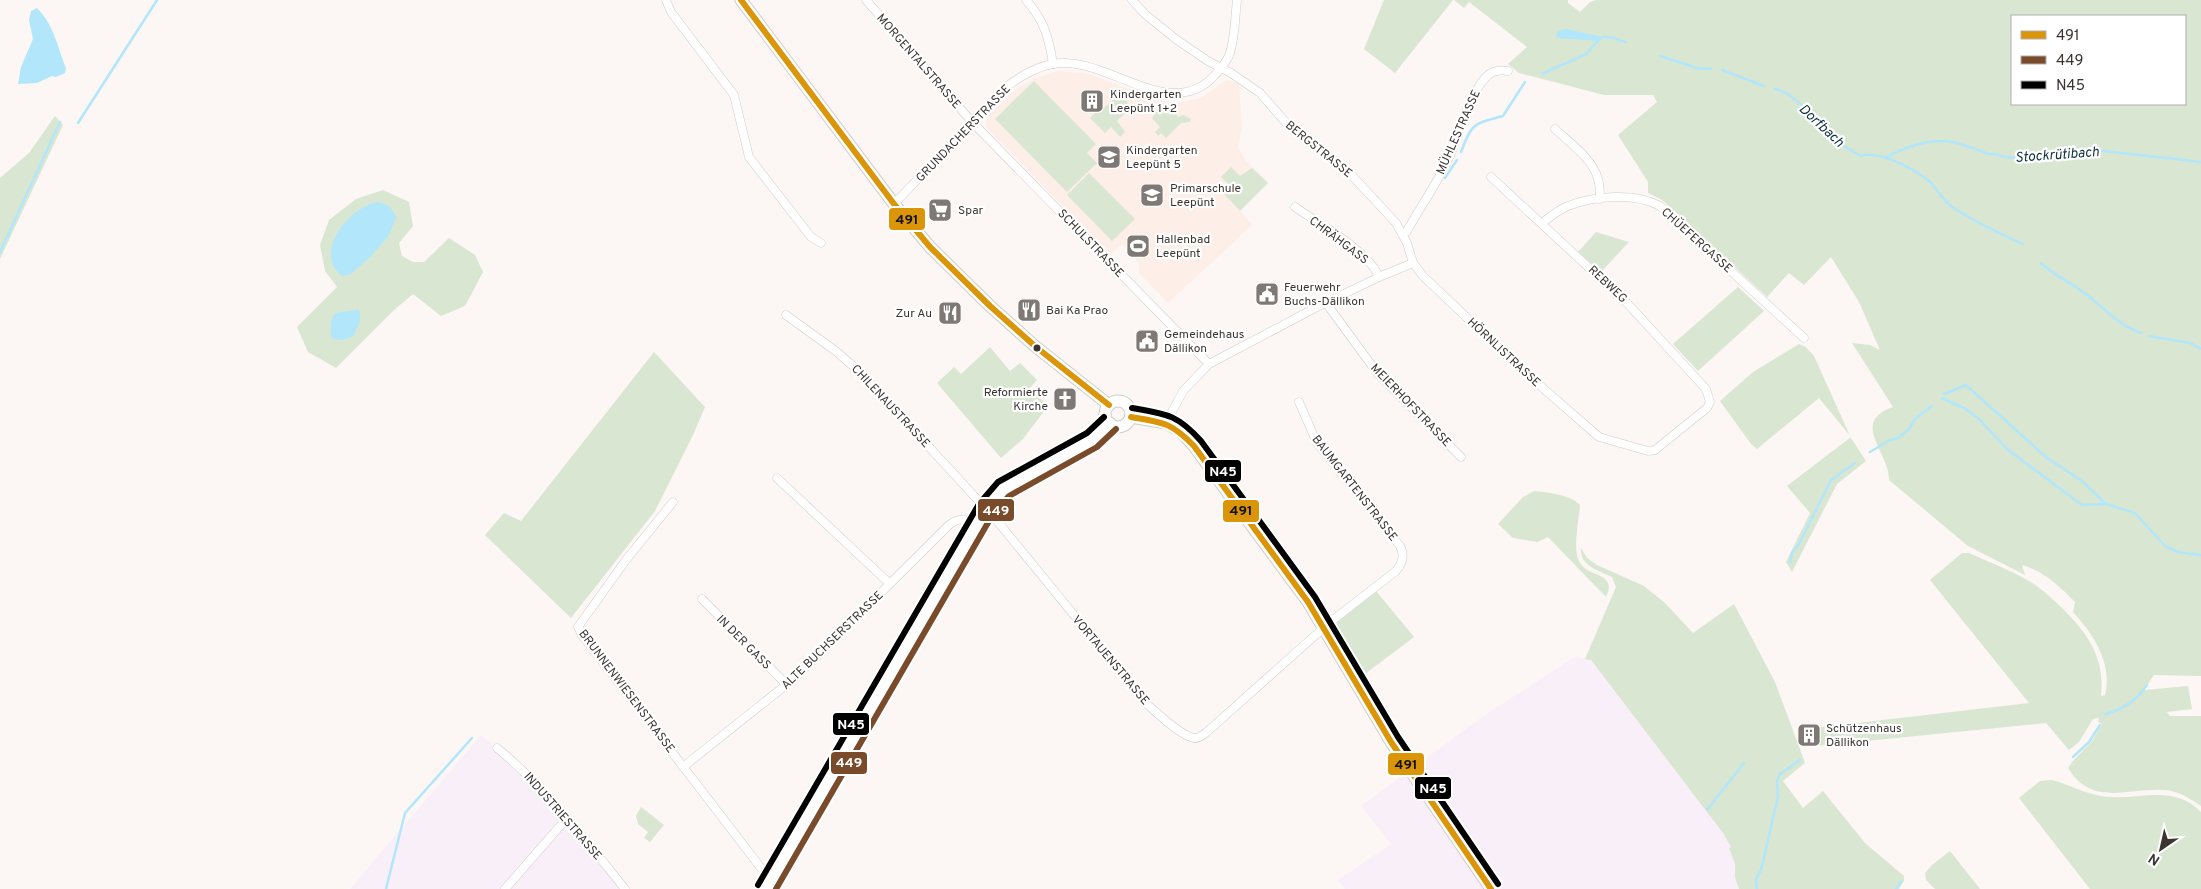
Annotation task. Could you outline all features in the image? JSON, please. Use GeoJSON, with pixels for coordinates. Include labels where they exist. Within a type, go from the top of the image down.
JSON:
{"type":"FeatureCollection","features":[{"type":"Feature","properties":{"kind":"street"},"geometry":{"type":"LineString","coordinates":[[666,0],[671,12],[734,95],[749,157],[811,238],[821,243]]}},
{"type":"Feature","properties":{"kind":"street","name":"MORGENTALSTRASSE"},"geometry":{"type":"LineString","coordinates":[[866,0],[972,122]]}},
{"type":"Feature","properties":{"kind":"street"},"geometry":{"type":"LineString","coordinates":[[1026,0],[1046,29],[1053,64]]}},
{"type":"Feature","properties":{"kind":"street","name":"BERGSTRASSE"},"geometry":{"type":"LineString","coordinates":[[1132,0],[1146,15],[1176,40],[1222,67],[1260,93],[1288,125],[1346,169],[1384,208],[1403,234],[1413,263]]}},
{"type":"Feature","properties":{"kind":"street","name":"GRUNDACHERSTRASSE"},"geometry":{"type":"LineString","coordinates":[[894,204],[972,122],[1014,81],[1024,74],[1053,64],[1091,66],[1165,93],[1182,93],[1202,87],[1222,67],[1231,52],[1237,0]]}},
{"type":"Feature","properties":{"kind":"street"},"geometry":{"type":"LineString","coordinates":[[743,1],[894,204],[930,247],[990,306],[1036,347],[1109,405]]}},
{"type":"Feature","properties":{"kind":"street","name":"MÜHLESTRASSE"},"geometry":{"type":"LineString","coordinates":[[1403,234],[1407,231],[1445,166],[1476,90],[1488,75],[1500,70],[1508,71]]}},
{"type":"Feature","properties":{"kind":"street","name":"SCHULSTRASSE"},"geometry":{"type":"LineString","coordinates":[[972,122],[1209,364]]}},
{"type":"Feature","properties":{"kind":"street"},"geometry":{"type":"LineString","coordinates":[[1555,129],[1595,172],[1600,199]]}},
{"type":"Feature","properties":{"kind":"street","name":"REBWEG"},"geometry":{"type":"LineString","coordinates":[[1491,177],[1647,323],[1706,389],[1710,402],[1703,412],[1655,450],[1648,451],[1599,437]]}},
{"type":"Feature","properties":{"kind":"street","name":"CHÜEFERGASSE"},"geometry":{"type":"LineString","coordinates":[[1542,223],[1568,206],[1600,199],[1640,198],[1660,206],[1804,338]]}},
{"type":"Feature","properties":{"kind":"street","name":"CHRÄHGASS"},"geometry":{"type":"LineString","coordinates":[[1295,207],[1342,239],[1372,264],[1380,277]]}},
{"type":"Feature","properties":{"kind":"street"},"geometry":{"type":"LineString","coordinates":[[1166,423],[1183,391],[1209,364],[1326,303],[1413,263]]}},
{"type":"Feature","properties":{"kind":"street","name":"HÖRNLISTRASSE"},"geometry":{"type":"LineString","coordinates":[[1413,263],[1429,282],[1514,363],[1599,437]]}},
{"type":"Feature","properties":{"kind":"street","name":"MEIERHOFSTRASSE"},"geometry":{"type":"LineString","coordinates":[[1326,303],[1378,374],[1461,457]]}},
{"type":"Feature","properties":{"kind":"street","name":"CHILENAUSTRASSE"},"geometry":{"type":"LineString","coordinates":[[786,315],[857,369],[986,509]]}},
{"type":"Feature","properties":{"kind":"street"},"geometry":{"type":"LineString","coordinates":[[1110,423],[1106,414],[1109,405],[1116,401],[1124,403],[1130,409],[1131,417]]}},
{"type":"Feature","properties":{"kind":"street","name":"BAUMGARTENSTRASSE"},"geometry":{"type":"LineString","coordinates":[[1299,402],[1316,444],[1402,551],[1402,560],[1396,571],[1323,628]]}},
{"type":"Feature","properties":{"kind":"street"},"geometry":{"type":"LineString","coordinates":[[1131,417],[1166,423],[1180,431],[1194,446],[1308,602],[1391,742],[1492,889]]}},
{"type":"Feature","properties":{"kind":"street"},"geometry":{"type":"LineString","coordinates":[[1110,423],[1122,426],[1131,417]]}},
{"type":"Feature","properties":{"kind":"street"},"geometry":{"type":"LineString","coordinates":[[766,889],[986,509],[1003,489],[1084,445],[1096,437],[1110,423]]}},
{"type":"Feature","properties":{"kind":"street"},"geometry":{"type":"LineString","coordinates":[[777,478],[889,584]]}},
{"type":"Feature","properties":{"kind":"street","name":"BRUNNENWIESENSTRASSE"},"geometry":{"type":"LineString","coordinates":[[673,502],[626,560],[578,626],[582,635],[761,868],[773,877]]}},
{"type":"Feature","properties":{"kind":"street","name":"VORTAUENSTRASSE"},"geometry":{"type":"LineString","coordinates":[[986,509],[1140,696],[1170,723],[1193,738],[1199,737],[1208,731],[1323,628]]}},
{"type":"Feature","properties":{"kind":"street","name":"ALTE BUCHSERSTRASSE"},"geometry":{"type":"LineString","coordinates":[[683,767],[787,685],[954,520],[965,519],[979,522]]}},
{"type":"Feature","properties":{"kind":"street","name":"IN DER GASS"},"geometry":{"type":"LineString","coordinates":[[702,599],[787,685]]}},
{"type":"Feature","properties":{"kind":"street","name":"INDUSTRIESTRASSE"},"geometry":{"type":"LineString","coordinates":[[497,748],[522,770],[567,818],[625,889]]}},
{"type":"Feature","properties":{"kind":"street"},"geometry":{"type":"LineString","coordinates":[[505,889],[567,818]]}},
{"type":"Feature","properties":{"kind":"shaded area","name":"Primarschule Leepünt"},"geometry":{"type":"Polygon","coordinates":[[[1060,71],[1089,74],[1174,104],[1201,98],[1223,82],[1229,80],[1239,84],[1242,129],[1238,148],[1247,162],[1267,181],[1239,209],[1252,225],[1168,303],[1139,273],[1139,263],[1122,244],[1110,255],[986,127],[989,115],[1016,89],[1035,78],[1060,71]]]}},
{"type":"Feature","properties":{"kind":"shaded area"},"geometry":{"type":"Polygon","coordinates":[[[1576,656],[1591,660],[1723,833],[1731,847],[1729,848],[1735,864],[1735,878],[1739,889],[1345,889],[1338,880],[1391,844],[1361,806],[1482,717],[1576,656]]]}},
{"type":"Feature","properties":{"kind":"shaded area"},"geometry":{"type":"Polygon","coordinates":[[[481,735],[516,764],[625,889],[350,889],[481,735]]]}},
{"type":"Feature","properties":{"kind":"green space"},"geometry":{"type":"Polygon","coordinates":[[[1384,0],[1453,0],[1395,73],[1364,49],[1384,0]]]}},
{"type":"Feature","properties":{"kind":"green space"},"geometry":{"type":"Polygon","coordinates":[[[1454,0],[1568,0],[1568,3],[1580,12],[1590,2],[1596,0],[2201,0],[2201,676],[2154,675],[2144,690],[2188,686],[2192,709],[2167,712],[2170,716],[2201,716],[2201,806],[2173,791],[2099,792],[2088,788],[2077,780],[2068,768],[2092,741],[2102,724],[2098,722],[2099,718],[2093,719],[2079,742],[2069,750],[2046,723],[1816,746],[1814,728],[2029,703],[1930,580],[1962,553],[1969,553],[2022,577],[2038,587],[2062,608],[2080,627],[2093,647],[2100,669],[2102,682],[2101,696],[2105,695],[2107,683],[2104,660],[2094,639],[2073,612],[2075,602],[2057,585],[2037,571],[2022,565],[2025,575],[1968,546],[1889,480],[1888,470],[1873,430],[1874,421],[1880,413],[1893,407],[1852,343],[1870,345],[1880,350],[1859,302],[1831,257],[1804,285],[1789,273],[1767,297],[1662,200],[1648,193],[1648,182],[1618,135],[1657,102],[1653,95],[1604,95],[1519,73],[1508,64],[1527,47],[1469,2],[1464,8],[1454,0]]]}},
{"type":"Feature","properties":{"kind":"green space"},"geometry":{"type":"Polygon","coordinates":[[[1034,81],[1096,144],[1087,153],[1097,163],[1067,192],[995,119],[1034,81]]]}},
{"type":"Feature","properties":{"kind":"green space"},"geometry":{"type":"Polygon","coordinates":[[[1116,96],[1125,96],[1130,108],[1117,121],[1125,132],[1120,137],[1111,127],[1105,133],[1090,118],[1099,109],[1101,111],[1116,96]]]}},
{"type":"Feature","properties":{"kind":"green space"},"geometry":{"type":"Polygon","coordinates":[[[1174,108],[1178,117],[1183,115],[1191,119],[1190,122],[1181,123],[1166,138],[1161,133],[1158,136],[1155,132],[1160,127],[1152,118],[1157,111],[1174,108]]]}},
{"type":"Feature","properties":{"kind":"green space"},"geometry":{"type":"Polygon","coordinates":[[[55,116],[63,125],[0,259],[0,178],[29,153],[55,116]]]}},
{"type":"Feature","properties":{"kind":"green space"},"geometry":{"type":"Polygon","coordinates":[[[1231,167],[1240,176],[1252,168],[1268,183],[1240,211],[1223,193],[1230,186],[1221,177],[1231,167]]]}},
{"type":"Feature","properties":{"kind":"green space"},"geometry":{"type":"Polygon","coordinates":[[[1089,173],[1135,219],[1112,241],[1067,195],[1089,173]]]}},
{"type":"Feature","properties":{"kind":"green space"},"geometry":{"type":"Polygon","coordinates":[[[383,190],[409,202],[413,226],[399,243],[402,256],[413,262],[424,262],[449,238],[475,255],[483,272],[465,306],[441,316],[413,294],[394,310],[336,368],[308,352],[297,327],[337,287],[325,271],[320,245],[329,220],[356,199],[383,190]]]}},
{"type":"Feature","properties":{"kind":"green space"},"geometry":{"type":"Polygon","coordinates":[[[1596,232],[1629,242],[1601,272],[1578,252],[1596,232]]]}},
{"type":"Feature","properties":{"kind":"green space"},"geometry":{"type":"Polygon","coordinates":[[[1738,287],[1764,311],[1698,371],[1673,344],[1738,287]]]}},
{"type":"Feature","properties":{"kind":"green space"},"geometry":{"type":"Polygon","coordinates":[[[1799,344],[1806,347],[1814,356],[1850,436],[1819,398],[1757,449],[1751,444],[1720,401],[1753,372],[1799,344]]]}},
{"type":"Feature","properties":{"kind":"green space"},"geometry":{"type":"Polygon","coordinates":[[[990,347],[1010,371],[1020,363],[1037,380],[1030,388],[1048,406],[1023,439],[1001,458],[937,383],[954,367],[961,374],[990,347]]]}},
{"type":"Feature","properties":{"kind":"green space"},"geometry":{"type":"Polygon","coordinates":[[[654,352],[705,407],[655,511],[571,618],[485,535],[504,513],[521,521],[654,352]]]}},
{"type":"Feature","properties":{"kind":"green space"},"geometry":{"type":"Polygon","coordinates":[[[1851,437],[1866,461],[1837,484],[1792,572],[1786,562],[1810,513],[1787,486],[1851,437]]]}},
{"type":"Feature","properties":{"kind":"green space"},"geometry":{"type":"Polygon","coordinates":[[[1534,491],[1565,496],[1580,505],[1576,551],[1584,568],[1601,576],[1608,583],[1609,589],[1606,597],[1548,537],[1537,542],[1513,538],[1498,524],[1523,497],[1534,491]]]}},
{"type":"Feature","properties":{"kind":"green space"},"geometry":{"type":"Polygon","coordinates":[[[1581,548],[1587,558],[1597,565],[1644,586],[1665,603],[1693,633],[1734,604],[1775,682],[1805,763],[1783,781],[1803,808],[1823,791],[1865,843],[1904,876],[1904,881],[1899,889],[1739,889],[1735,878],[1735,864],[1729,848],[1731,847],[1723,833],[1591,660],[1585,659],[1616,587],[1612,577],[1591,567],[1583,559],[1581,548]]]}},
{"type":"Feature","properties":{"kind":"green space"},"geometry":{"type":"Polygon","coordinates":[[[1376,591],[1414,637],[1361,677],[1334,628],[1338,621],[1376,591]]]}},
{"type":"Feature","properties":{"kind":"green space"},"geometry":{"type":"Polygon","coordinates":[[[2052,780],[2100,796],[2166,795],[2190,803],[2201,812],[2201,889],[2090,889],[2019,798],[2040,781],[2052,780]]]}},
{"type":"Feature","properties":{"kind":"green space"},"geometry":{"type":"Polygon","coordinates":[[[641,807],[664,825],[650,842],[644,838],[648,832],[638,824],[636,816],[641,807]]]}},
{"type":"Feature","properties":{"kind":"green space"},"geometry":{"type":"Polygon","coordinates":[[[1950,851],[1980,889],[1935,889],[1926,880],[1925,873],[1950,851]]]}},
{"type":"Feature","properties":{"kind":"water"},"geometry":{"type":"Polygon","coordinates":[[[37,8],[47,21],[54,36],[66,68],[65,73],[56,77],[52,76],[37,83],[18,84],[21,67],[33,39],[29,20],[31,11],[37,8]]]}},
{"type":"Feature","properties":{"kind":"water"},"geometry":{"type":"Polygon","coordinates":[[[1566,29],[1603,37],[1600,41],[1558,38],[1556,36],[1558,31],[1566,29]]]}},
{"type":"Feature","properties":{"kind":"water"},"geometry":{"type":"Polygon","coordinates":[[[377,202],[389,207],[396,218],[388,237],[351,274],[342,276],[334,266],[331,255],[338,232],[356,213],[366,206],[377,202]]]}},
{"type":"Feature","properties":{"kind":"water"},"geometry":{"type":"Polygon","coordinates":[[[358,309],[360,320],[354,336],[342,340],[333,339],[331,333],[333,316],[339,312],[358,309]]]}},
{"type":"Feature","properties":{"kind":"waterway"},"geometry":{"type":"LineString","coordinates":[[78,123],[157,0]]}},
{"type":"Feature","properties":{"kind":"waterway"},"geometry":{"type":"LineString","coordinates":[[1603,37],[1626,42]]}},
{"type":"Feature","properties":{"kind":"waterway"},"geometry":{"type":"LineString","coordinates":[[1542,74],[1586,54],[1598,41]]}},
{"type":"Feature","properties":{"kind":"waterway"},"geometry":{"type":"LineString","coordinates":[[1660,56],[1697,68],[1711,69]]}},
{"type":"Feature","properties":{"kind":"waterway"},"geometry":{"type":"LineString","coordinates":[[1722,70],[1764,86]]}},
{"type":"Feature","properties":{"kind":"waterway"},"geometry":{"type":"LineString","coordinates":[[1461,152],[1471,130],[1479,123],[1503,116],[1525,82]]}},
{"type":"Feature","properties":{"kind":"waterway","name":"Dorfbach"},"geometry":{"type":"LineString","coordinates":[[1775,89],[1791,96],[1831,136],[1849,149],[1861,156],[1869,155],[1887,158],[1917,172],[1931,183],[1951,206],[1986,227],[2023,244]]}},
{"type":"Feature","properties":{"kind":"waterway"},"geometry":{"type":"LineString","coordinates":[[0,252],[60,122]]}},
{"type":"Feature","properties":{"kind":"waterway","name":"Stockrütibach"},"geometry":{"type":"LineString","coordinates":[[1887,157],[1918,144],[1944,141],[1961,144],[1989,154],[2011,158],[2054,152],[2096,150],[2201,162]]}},
{"type":"Feature","properties":{"kind":"waterway"},"geometry":{"type":"LineString","coordinates":[[1445,178],[1457,160]]}},
{"type":"Feature","properties":{"kind":"waterway","name":"Dorfbach"},"geometry":{"type":"LineString","coordinates":[[2041,263],[2090,297],[2117,320],[2132,330],[2141,333]]}},
{"type":"Feature","properties":{"kind":"waterway","name":"Dorfbach"},"geometry":{"type":"LineString","coordinates":[[2149,336],[2190,343],[2201,349]]}},
{"type":"Feature","properties":{"kind":"waterway"},"geometry":{"type":"LineString","coordinates":[[1944,394],[1966,385],[2047,458],[2082,481],[2106,504],[2135,513],[2165,546],[2178,552],[2201,555]]}},
{"type":"Feature","properties":{"kind":"waterway"},"geometry":{"type":"LineString","coordinates":[[1942,398],[1964,408],[1978,418],[2007,449],[2082,505],[2106,504]]}},
{"type":"Feature","properties":{"kind":"waterway"},"geometry":{"type":"LineString","coordinates":[[1870,452],[1890,440],[1898,438],[1909,429],[1915,419],[1932,406]]}},
{"type":"Feature","properties":{"kind":"waterway"},"geometry":{"type":"LineString","coordinates":[[1790,562],[1792,553],[1799,544],[1831,480],[1855,463]]}},
{"type":"Feature","properties":{"kind":"waterway"},"geometry":{"type":"LineString","coordinates":[[2105,714],[2129,704],[2147,685]]}},
{"type":"Feature","properties":{"kind":"waterway"},"geometry":{"type":"LineString","coordinates":[[2073,757],[2089,742],[2100,725]]}},
{"type":"Feature","properties":{"kind":"waterway"},"geometry":{"type":"LineString","coordinates":[[386,889],[405,813],[472,738]]}},
{"type":"Feature","properties":{"kind":"waterway"},"geometry":{"type":"LineString","coordinates":[[1757,889],[1756,879],[1761,870],[1778,797],[1777,781],[1780,774],[1800,760]]}},
{"type":"Feature","properties":{"kind":"waterway"},"geometry":{"type":"LineString","coordinates":[[1707,810],[1744,763]]}},
{"type":"Feature","properties":{"kind":"waterway"},"geometry":{"type":"LineString","coordinates":[[1896,889],[1901,882]]}},
{"type":"Feature","properties":{"kind":"transit line","name":"491"},"geometry":{"type":"LineString","coordinates":[[741,0],[894,204],[930,247],[990,306],[1036,347],[1109,405]]}},
{"type":"Feature","properties":{"kind":"transit line","name":"N45"},"geometry":{"type":"LineString","coordinates":[[1132,408],[1162,414],[1178,420],[1201,441],[1315,597],[1398,737],[1498,884]]}},
{"type":"Feature","properties":{"kind":"transit line","name":"N45"},"geometry":{"type":"LineString","coordinates":[[758,885],[979,504],[998,482],[1087,433],[1104,417]]}},
{"type":"Feature","properties":{"kind":"transit line","name":"491"},"geometry":{"type":"LineString","coordinates":[[1131,417],[1166,424],[1179,432],[1194,446],[1308,602],[1391,742],[1491,889]]}},
{"type":"Feature","properties":{"kind":"transit line","name":"449"},"geometry":{"type":"LineString","coordinates":[[776,889],[993,514],[1009,496],[1097,447],[1116,429]]}},
{"type":"Feature","properties":{"kind":"place","name":"Kindergarten Leepünt 1+2"},"geometry":{"type":"Point","coordinates":[1092,101]}},
{"type":"Feature","properties":{"kind":"place","name":"Kindergarten Leepünt 5"},"geometry":{"type":"Point","coordinates":[1109,157]}},
{"type":"Feature","properties":{"kind":"place","name":"Primarschule Leepünt"},"geometry":{"type":"Point","coordinates":[1152,195]}},
{"type":"Feature","properties":{"kind":"place","name":"Spar"},"geometry":{"type":"Point","coordinates":[940,210]}},
{"type":"Feature","properties":{"kind":"place","name":"Hallenbad Leepünt"},"geometry":{"type":"Point","coordinates":[1138,246]}},
{"type":"Feature","properties":{"kind":"place","name":"Feuerwehr Buchs-Dällikon"},"geometry":{"type":"Point","coordinates":[1267,294]}},
{"type":"Feature","properties":{"kind":"place","name":"Bai Ka Prao"},"geometry":{"type":"Point","coordinates":[1029,310]}},
{"type":"Feature","properties":{"kind":"place","name":"Zur Au"},"geometry":{"type":"Point","coordinates":[950,313]}},
{"type":"Feature","properties":{"kind":"place","name":"Gemeindehaus Dällikon"},"geometry":{"type":"Point","coordinates":[1147,341]}},
{"type":"Feature","properties":{"kind":"place","name":"Reformierte Kirche"},"geometry":{"type":"Point","coordinates":[1065,399]}},
{"type":"Feature","properties":{"kind":"place","name":"Schützenhaus Dällikon"},"geometry":{"type":"Point","coordinates":[1809,735]}}]}
